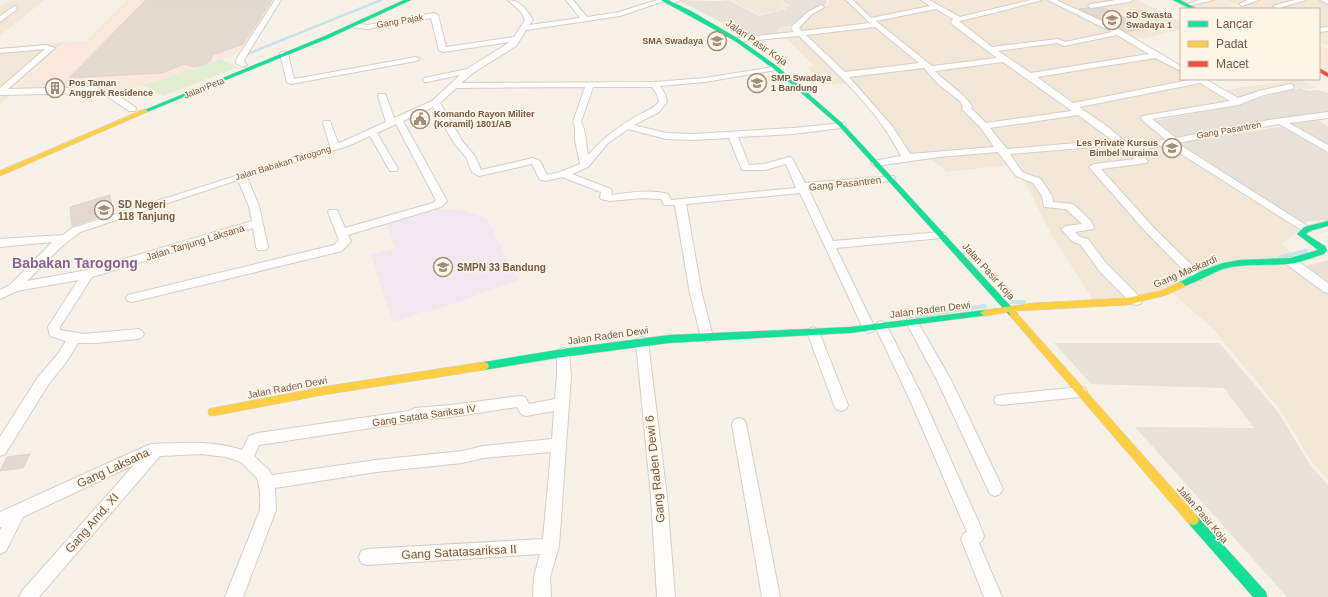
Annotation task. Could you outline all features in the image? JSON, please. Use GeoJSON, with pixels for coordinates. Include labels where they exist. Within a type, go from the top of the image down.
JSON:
{"type":"FeatureCollection","features":[{"type":"Feature","properties":{"kind":"main road","name":"Jalan Peta"},"geometry":{"type":"LineString","coordinates":[[0,174],[138,114],[284,54],[395,0]]}},
{"type":"Feature","properties":{"kind":"main road","name":"Jalan Peta"},"geometry":{"type":"LineString","coordinates":[[0,165],[132,109],[243,65],[354,25],[408,0]]}},
{"type":"Feature","properties":{"kind":"main road"},"geometry":{"type":"LineString","coordinates":[[1176,0],[1193,8]]}},
{"type":"Feature","properties":{"kind":"main road","name":"Jalan Pasir Koja"},"geometry":{"type":"LineString","coordinates":[[669,1],[738,40],[776,68],[841,125],[1009,309],[1080,392],[1261,597]]}},
{"type":"Feature","properties":{"kind":"main road"},"geometry":{"type":"LineString","coordinates":[[1307,229],[1328,223]]}},
{"type":"Feature","properties":{"kind":"main road","name":"Gang Maskardi"},"geometry":{"type":"LineString","coordinates":[[1009,309],[1033,306],[1119,304],[1136,301],[1166,293],[1222,266],[1290,261],[1321,252],[1323,250],[1322,248],[1301,234],[1307,229]]}},
{"type":"Feature","properties":{"kind":"main road","name":"Jalan Raden Dewi"},"geometry":{"type":"LineString","coordinates":[[213,412],[328,390],[642,342],[669,339],[813,332],[875,327],[1009,309]]}},
{"type":"Feature","properties":{"kind":"street"},"geometry":{"type":"LineString","coordinates":[[243,65],[240,63],[241,58],[278,0]]}},
{"type":"Feature","properties":{"kind":"street"},"geometry":{"type":"LineString","coordinates":[[511,0],[524,11],[528,17],[529,20],[525,28]]}},
{"type":"Feature","properties":{"kind":"street"},"geometry":{"type":"LineString","coordinates":[[569,0],[585,19]]}},
{"type":"Feature","properties":{"kind":"street"},"geometry":{"type":"LineString","coordinates":[[849,0],[873,22],[928,67],[942,83],[963,99],[968,106],[966,108],[984,126],[1003,150],[1019,174],[1038,181],[1047,196],[1048,205],[1069,206],[1086,222],[1089,227],[1066,229],[1077,240],[1084,241],[1095,259],[1129,292],[1136,301]]}},
{"type":"Feature","properties":{"kind":"street"},"geometry":{"type":"LineString","coordinates":[[924,0],[957,18],[992,12],[1039,0]]}},
{"type":"Feature","properties":{"kind":"street"},"geometry":{"type":"LineString","coordinates":[[1051,0],[1118,33],[1180,68]]}},
{"type":"Feature","properties":{"kind":"street"},"geometry":{"type":"LineString","coordinates":[[1091,6],[1130,0]]}},
{"type":"Feature","properties":{"kind":"street"},"geometry":{"type":"LineString","coordinates":[[1186,5],[1210,0]]}},
{"type":"Feature","properties":{"kind":"street"},"geometry":{"type":"LineString","coordinates":[[1242,4],[1256,0]]}},
{"type":"Feature","properties":{"kind":"street"},"geometry":{"type":"LineString","coordinates":[[1279,8],[1276,6],[1303,0]]}},
{"type":"Feature","properties":{"kind":"street"},"geometry":{"type":"LineString","coordinates":[[1323,0],[1328,2]]}},
{"type":"Feature","properties":{"kind":"street"},"geometry":{"type":"LineString","coordinates":[[525,28],[620,14],[669,1]]}},
{"type":"Feature","properties":{"kind":"street"},"geometry":{"type":"LineString","coordinates":[[821,7],[810,12],[795,26],[800,33],[843,75],[889,128],[907,157]]}},
{"type":"Feature","properties":{"kind":"street"},"geometry":{"type":"LineString","coordinates":[[738,40],[800,33],[873,22],[936,7]]}},
{"type":"Feature","properties":{"kind":"street"},"geometry":{"type":"LineString","coordinates":[[0,20],[15,8]]}},
{"type":"Feature","properties":{"kind":"street","name":"Gang Pajak"},"geometry":{"type":"LineString","coordinates":[[354,25],[368,27],[434,15],[443,50],[517,39]]}},
{"type":"Feature","properties":{"kind":"street"},"geometry":{"type":"LineString","coordinates":[[957,18],[955,22],[990,50],[1101,126],[1143,161],[1094,167],[1150,230],[1197,277]]}},
{"type":"Feature","properties":{"kind":"street","name":"Jalan Babakan Tarogong"},"geometry":{"type":"LineString","coordinates":[[0,295],[14,288],[64,238],[76,230],[335,147],[435,103],[456,86],[470,71],[507,50],[525,28]]}},
{"type":"Feature","properties":{"kind":"street"},"geometry":{"type":"LineString","coordinates":[[990,50],[1058,41],[1064,44],[1118,33]]}},
{"type":"Feature","properties":{"kind":"street"},"geometry":{"type":"LineString","coordinates":[[0,51],[46,47],[51,48],[0,92]]}},
{"type":"Feature","properties":{"kind":"street"},"geometry":{"type":"LineString","coordinates":[[284,54],[291,82],[416,59]]}},
{"type":"Feature","properties":{"kind":"street"},"geometry":{"type":"LineString","coordinates":[[1030,76],[1157,55]]}},
{"type":"Feature","properties":{"kind":"street"},"geometry":{"type":"LineString","coordinates":[[843,75],[1004,60]]}},
{"type":"Feature","properties":{"kind":"street"},"geometry":{"type":"LineString","coordinates":[[456,86],[654,84],[705,80],[776,68]]}},
{"type":"Feature","properties":{"kind":"street"},"geometry":{"type":"LineString","coordinates":[[427,80],[470,71]]}},
{"type":"Feature","properties":{"kind":"street"},"geometry":{"type":"LineString","coordinates":[[1071,106],[1200,80],[1238,102]]}},
{"type":"Feature","properties":{"kind":"street"},"geometry":{"type":"LineString","coordinates":[[585,165],[580,140],[580,127],[577,122],[590,84]]}},
{"type":"Feature","properties":{"kind":"street"},"geometry":{"type":"LineString","coordinates":[[435,103],[459,143],[470,156],[477,172],[479,173],[533,161],[536,163],[544,178],[563,174],[585,165],[604,142],[656,110],[663,102],[661,94],[654,84]]}},
{"type":"Feature","properties":{"kind":"street"},"geometry":{"type":"LineString","coordinates":[[1290,86],[1262,93],[1238,102],[1145,118],[1170,141],[1240,188],[1307,229]]}},
{"type":"Feature","properties":{"kind":"street"},"geometry":{"type":"LineString","coordinates":[[0,92],[95,90],[106,92],[132,109]]}},
{"type":"Feature","properties":{"kind":"street"},"geometry":{"type":"LineString","coordinates":[[341,234],[437,205],[442,201],[394,121],[382,96]]}},
{"type":"Feature","properties":{"kind":"street"},"geometry":{"type":"LineString","coordinates":[[984,126],[1080,112]]}},
{"type":"Feature","properties":{"kind":"street","name":"Gang Pasantren"},"geometry":{"type":"LineString","coordinates":[[1130,149],[1328,114]]}},
{"type":"Feature","properties":{"kind":"street"},"geometry":{"type":"LineString","coordinates":[[1317,117],[1328,123]]}},
{"type":"Feature","properties":{"kind":"street"},"geometry":{"type":"LineString","coordinates":[[1281,122],[1328,149]]}},
{"type":"Feature","properties":{"kind":"street"},"geometry":{"type":"LineString","coordinates":[[327,123],[335,147]]}},
{"type":"Feature","properties":{"kind":"street"},"geometry":{"type":"LineString","coordinates":[[628,126],[666,136],[693,137],[793,131],[841,125]]}},
{"type":"Feature","properties":{"kind":"street"},"geometry":{"type":"LineString","coordinates":[[372,132],[393,169]]}},
{"type":"Feature","properties":{"kind":"street"},"geometry":{"type":"LineString","coordinates":[[733,135],[745,168],[765,167],[788,160],[829,245],[918,400],[971,522],[976,536],[969,539],[993,597]]}},
{"type":"Feature","properties":{"kind":"street","name":"Gang Pasantren"},"geometry":{"type":"LineString","coordinates":[[876,163],[907,157],[966,151],[1120,142]]}},
{"type":"Feature","properties":{"kind":"street"},"geometry":{"type":"LineString","coordinates":[[563,174],[607,191],[604,196],[610,198],[642,195],[664,196],[668,204],[680,202],[696,294],[707,337]]}},
{"type":"Feature","properties":{"kind":"street","name":"Jalan Tanjung Laksana"},"geometry":{"type":"LineString","coordinates":[[14,288],[88,274],[258,223],[254,206],[241,176]]}},
{"type":"Feature","properties":{"kind":"street","name":"Gang Pasantren"},"geometry":{"type":"LineString","coordinates":[[680,202],[890,178]]}},
{"type":"Feature","properties":{"kind":"street"},"geometry":{"type":"LineString","coordinates":[[132,298],[334,250],[343,244],[344,241],[332,212]]}},
{"type":"Feature","properties":{"kind":"street"},"geometry":{"type":"LineString","coordinates":[[258,223],[262,247]]}},
{"type":"Feature","properties":{"kind":"street"},"geometry":{"type":"LineString","coordinates":[[829,245],[941,235]]}},
{"type":"Feature","properties":{"kind":"street"},"geometry":{"type":"LineString","coordinates":[[0,243],[64,238]]}},
{"type":"Feature","properties":{"kind":"street"},"geometry":{"type":"LineString","coordinates":[[1290,261],[1328,289]]}},
{"type":"Feature","properties":{"kind":"street"},"geometry":{"type":"LineString","coordinates":[[88,274],[70,300],[53,331],[54,333],[61,336],[75,337],[138,334]]}},
{"type":"Feature","properties":{"kind":"street"},"geometry":{"type":"LineString","coordinates":[[912,322],[944,380],[995,489]]}},
{"type":"Feature","properties":{"kind":"street"},"geometry":{"type":"LineString","coordinates":[[813,332],[841,405]]}},
{"type":"Feature","properties":{"kind":"street"},"geometry":{"type":"LineString","coordinates":[[0,450],[43,381],[62,358],[75,337]]}},
{"type":"Feature","properties":{"kind":"street","name":"Gang Raden Dewi 6"},"geometry":{"type":"LineString","coordinates":[[642,342],[659,497],[666,597]]}},
{"type":"Feature","properties":{"kind":"street"},"geometry":{"type":"LineString","coordinates":[[542,597],[542,577],[551,546],[564,376],[563,353]]}},
{"type":"Feature","properties":{"kind":"street"},"geometry":{"type":"LineString","coordinates":[[1001,400],[1080,392]]}},
{"type":"Feature","properties":{"kind":"street","name":"Gang Satata Sariksa IV"},"geometry":{"type":"LineString","coordinates":[[246,458],[254,440],[258,439],[411,416],[415,414],[451,411],[520,401],[526,410],[561,404]]}},
{"type":"Feature","properties":{"kind":"street"},"geometry":{"type":"LineString","coordinates":[[739,424],[771,597]]}},
{"type":"Feature","properties":{"kind":"street"},"geometry":{"type":"LineString","coordinates":[[266,483],[376,466],[462,457],[483,452],[558,445]]}},
{"type":"Feature","properties":{"kind":"street","name":"Gang Laksana"},"geometry":{"type":"LineString","coordinates":[[0,520],[146,452],[156,449],[201,448],[226,451],[246,458],[264,475],[268,491],[268,510],[234,597]]}},
{"type":"Feature","properties":{"kind":"street","name":"Gang Amd. XI"},"geometry":{"type":"LineString","coordinates":[[28,597],[156,449]]}},
{"type":"Feature","properties":{"kind":"street"},"geometry":{"type":"LineString","coordinates":[[0,546],[17,513]]}},
{"type":"Feature","properties":{"kind":"street","name":"Gang Satatasariksa II"},"geometry":{"type":"LineString","coordinates":[[367,558],[551,546]]}},
{"type":"Feature","properties":{"kind":"shaded area"},"geometry":{"type":"Polygon","coordinates":[[[10,0],[44,0],[0,36],[0,7],[10,0]]]}},
{"type":"Feature","properties":{"kind":"shaded area"},"geometry":{"type":"Polygon","coordinates":[[[127,0],[275,0],[243,48],[234,55],[115,94],[109,90],[98,88],[62,89],[63,86],[52,86],[48,89],[12,90],[67,42],[86,41],[127,0]]]}},
{"type":"Feature","properties":{"kind":"shaded area"},"geometry":{"type":"Polygon","coordinates":[[[678,0],[729,0],[759,16],[786,9],[784,7],[790,6],[782,0],[826,0],[827,4],[809,12],[792,25],[777,30],[779,34],[745,38],[719,21],[678,0]]]}},
{"type":"Feature","properties":{"kind":"shaded area"},"geometry":{"type":"Polygon","coordinates":[[[731,0],[780,0],[789,6],[782,7],[785,9],[759,15],[731,0]]]}},
{"type":"Feature","properties":{"kind":"shaded area"},"geometry":{"type":"Polygon","coordinates":[[[829,0],[1138,0],[1180,21],[1180,30],[1129,41],[1160,58],[1167,57],[1180,65],[1180,80],[1202,80],[1218,91],[1293,80],[1302,80],[1316,88],[1307,89],[1302,87],[1147,120],[1190,154],[1260,204],[1301,230],[1281,244],[1294,255],[1282,260],[1328,290],[1328,479],[1312,462],[1281,411],[1215,331],[1172,292],[1096,305],[1050,232],[1028,187],[1009,165],[947,172],[929,157],[908,158],[883,122],[849,83],[827,84],[821,81],[835,78],[829,72],[814,74],[808,68],[814,66],[778,30],[793,26],[811,11],[829,5],[829,0]]]}},
{"type":"Feature","properties":{"kind":"shaded area"},"geometry":{"type":"Polygon","coordinates":[[[1181,0],[1221,0],[1239,8],[1197,8],[1181,0]]]}},
{"type":"Feature","properties":{"kind":"shaded area"},"geometry":{"type":"Polygon","coordinates":[[[1225,0],[1328,0],[1328,46],[1320,42],[1320,8],[1243,8],[1225,0]]]}},
{"type":"Feature","properties":{"kind":"shaded area"},"geometry":{"type":"Polygon","coordinates":[[[65,42],[10,90],[47,90],[52,87],[62,86],[61,89],[96,89],[127,103],[120,106],[106,96],[92,92],[9,96],[0,104],[0,48],[65,42]]]}},
{"type":"Feature","properties":{"kind":"shaded area"},"geometry":{"type":"Polygon","coordinates":[[[1320,45],[1328,49],[1328,72],[1320,68],[1320,45]]]}},
{"type":"Feature","properties":{"kind":"shaded area"},"geometry":{"type":"Polygon","coordinates":[[[1300,88],[1308,91],[1319,90],[1328,93],[1328,111],[1175,137],[1154,121],[1244,104],[1265,96],[1300,88]]]}},
{"type":"Feature","properties":{"kind":"shaded area"},"geometry":{"type":"Polygon","coordinates":[[[1316,119],[1328,126],[1328,146],[1291,124],[1316,119]]]}},
{"type":"Feature","properties":{"kind":"shaded area"},"geometry":{"type":"Polygon","coordinates":[[[1284,126],[1328,152],[1328,220],[1309,221],[1301,226],[1241,190],[1213,165],[1178,143],[1284,126]]]}},
{"type":"Feature","properties":{"kind":"shaded area","name":"SMPN 33 Bandung"},"geometry":{"type":"Polygon","coordinates":[[[436,209],[466,211],[487,219],[518,280],[441,308],[428,312],[421,312],[393,322],[371,255],[395,248],[387,223],[436,209]]]}},
{"type":"Feature","properties":{"kind":"shaded area"},"geometry":{"type":"Polygon","coordinates":[[[1328,260],[1328,285],[1303,267],[1328,260]]]}},
{"type":"Feature","properties":{"kind":"shaded area"},"geometry":{"type":"Polygon","coordinates":[[[1054,343],[1219,343],[1278,412],[1310,465],[1328,485],[1328,597],[1287,597],[1135,427],[1254,428],[1224,388],[1091,384],[1054,343]]]}},
{"type":"Feature","properties":{"kind":"green space"},"geometry":{"type":"Polygon","coordinates":[[[221,59],[238,67],[163,96],[143,85],[221,59]]]}},
{"type":"Feature","properties":{"kind":"building"},"geometry":{"type":"Polygon","coordinates":[[[146,0],[272,0],[243,44],[213,55],[211,60],[206,64],[194,67],[184,64],[162,73],[69,78],[146,0]]]}},
{"type":"Feature","properties":{"kind":"building","name":"SD Swasta Swadaya 1"},"geometry":{"type":"Polygon","coordinates":[[[1104,8],[1146,28],[1127,32],[1079,9],[1104,8]]]}},
{"type":"Feature","properties":{"kind":"building","name":"SD Negeri 118 Tanjung"},"geometry":{"type":"Polygon","coordinates":[[[110,195],[113,212],[72,226],[70,207],[110,195]]]}},
{"type":"Feature","properties":{"kind":"building"},"geometry":{"type":"Polygon","coordinates":[[[30,454],[23,468],[0,471],[7,457],[30,454]]]}},
{"type":"Feature","properties":{"kind":"waterway"},"geometry":{"type":"LineString","coordinates":[[245,55],[381,0]]}},
{"type":"Feature","properties":{"kind":"waterway"},"geometry":{"type":"LineString","coordinates":[[1281,257],[1306,251]]}},
{"type":"Feature","properties":{"kind":"waterway"},"geometry":{"type":"LineString","coordinates":[[1197,271],[1206,265],[1217,264]]}},
{"type":"Feature","properties":{"kind":"waterway"},"geometry":{"type":"LineString","coordinates":[[1011,302],[1024,302]]}},
{"type":"Feature","properties":{"kind":"waterway"},"geometry":{"type":"LineString","coordinates":[[917,316],[985,306]]}},
{"type":"Feature","properties":{"kind":"traffic: fast"},"geometry":{"type":"LineString","coordinates":[[145,111],[327,37],[408,0]]}},
{"type":"Feature","properties":{"kind":"traffic: fast"},"geometry":{"type":"LineString","coordinates":[[664,0],[689,12],[737,40],[776,68],[841,125],[1013,314]]}},
{"type":"Feature","properties":{"kind":"traffic: fast"},"geometry":{"type":"LineString","coordinates":[[1176,0],[1193,8]]}},
{"type":"Feature","properties":{"kind":"traffic: fast"},"geometry":{"type":"LineString","coordinates":[[1181,285],[1204,273],[1223,266],[1240,263],[1290,261],[1321,252],[1323,250],[1322,248],[1301,234],[1307,229],[1328,223]]}},
{"type":"Feature","properties":{"kind":"traffic: fast"},"geometry":{"type":"LineString","coordinates":[[484,366],[563,353],[669,339],[850,330],[985,313]]}},
{"type":"Feature","properties":{"kind":"traffic: fast"},"geometry":{"type":"LineString","coordinates":[[1193,520],[1261,597]]}},
{"type":"Feature","properties":{"kind":"traffic: slow"},"geometry":{"type":"LineString","coordinates":[[0,174],[145,111]]}},
{"type":"Feature","properties":{"kind":"traffic: slow"},"geometry":{"type":"LineString","coordinates":[[985,313],[1034,306],[1127,302],[1163,293],[1181,285]]}},
{"type":"Feature","properties":{"kind":"traffic: slow"},"geometry":{"type":"LineString","coordinates":[[1013,314],[1193,520]]}},
{"type":"Feature","properties":{"kind":"traffic: slow"},"geometry":{"type":"LineString","coordinates":[[213,412],[328,390],[484,366]]}},
{"type":"Feature","properties":{"kind":"traffic: jam"},"geometry":{"type":"LineString","coordinates":[[1320,71],[1328,75]]}},
{"type":"Feature","properties":{"kind":"place","name":"SD Swasta Swadaya 1"},"geometry":{"type":"Point","coordinates":[1112,20]}},
{"type":"Feature","properties":{"kind":"place","name":"SMA Swadaya"},"geometry":{"type":"Point","coordinates":[717,41]}},
{"type":"Feature","properties":{"kind":"place","name":"SMP Swadaya 1 Bandung"},"geometry":{"type":"Point","coordinates":[757,83]}},
{"type":"Feature","properties":{"kind":"place","name":"Pos Taman Anggrek Residence"},"geometry":{"type":"Point","coordinates":[55,88]}},
{"type":"Feature","properties":{"kind":"place","name":"Komando Rayon Militer (Koramil) 1801/AB"},"geometry":{"type":"Point","coordinates":[420,119]}},
{"type":"Feature","properties":{"kind":"place","name":"Les Private Kursus Bimbel Nuraima"},"geometry":{"type":"Point","coordinates":[1172,148]}},
{"type":"Feature","properties":{"kind":"place","name":"SD Negeri 118 Tanjung"},"geometry":{"type":"Point","coordinates":[104,210]}},
{"type":"Feature","properties":{"kind":"place","name":"SMPN 33 Bandung"},"geometry":{"type":"Point","coordinates":[443,267]}},
{"type":"Feature","properties":{"kind":"district","name":"Babakan Tarogong"},"geometry":{"type":"Point","coordinates":[75,263]}}]}
